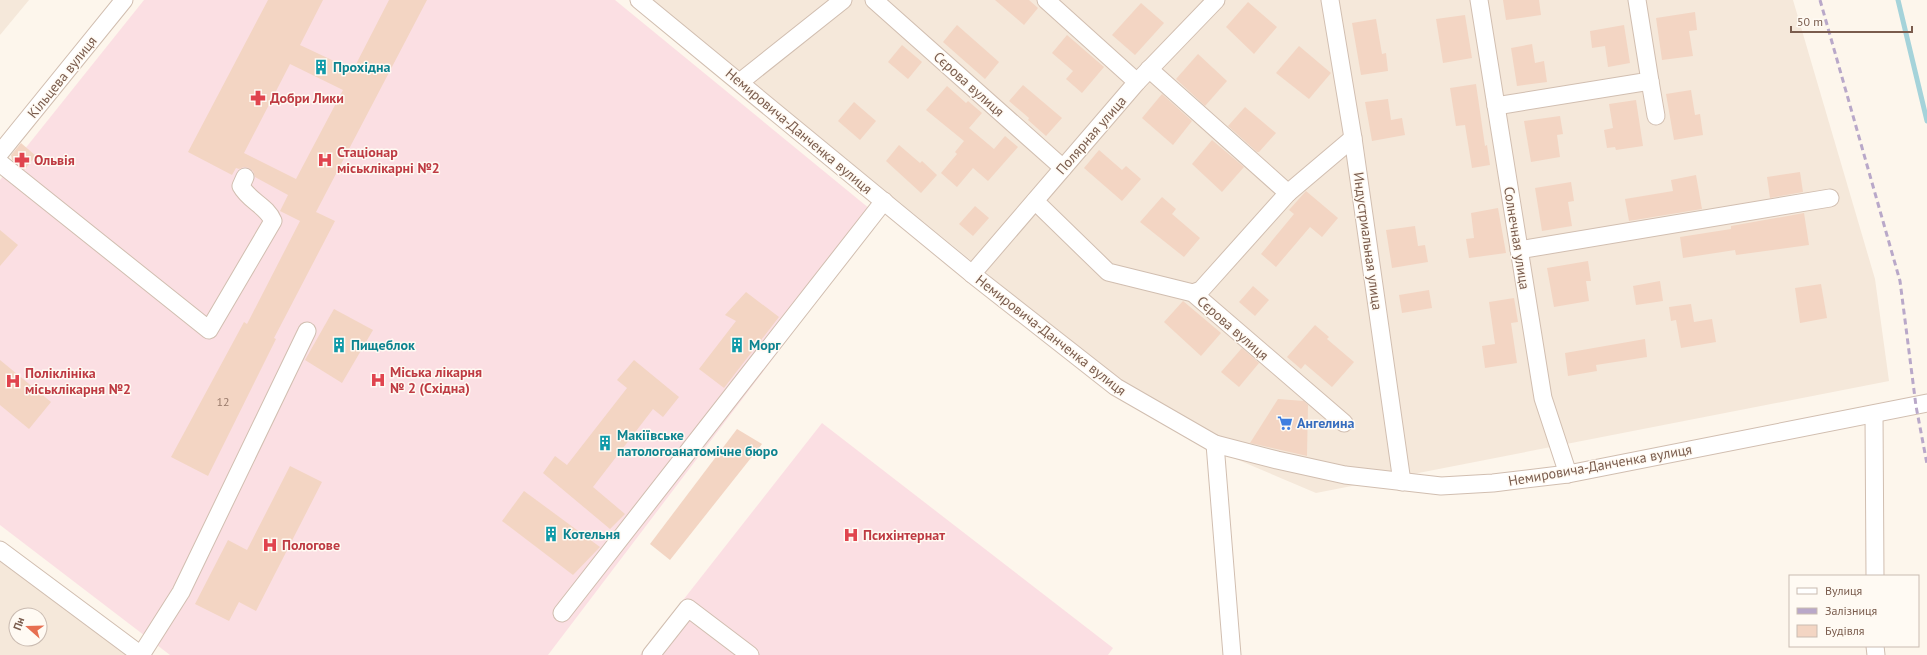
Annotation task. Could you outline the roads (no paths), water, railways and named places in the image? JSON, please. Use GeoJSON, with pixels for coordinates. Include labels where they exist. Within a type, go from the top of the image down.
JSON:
{"type":"FeatureCollection","features":[{"type":"Feature","properties":{"kind":"street","name":"Кільцева вулиця"},"geometry":{"type":"LineString","coordinates":[[0,153],[124,0]]}},
{"type":"Feature","properties":{"kind":"street"},"geometry":{"type":"LineString","coordinates":[[740,82],[843,0]]}},
{"type":"Feature","properties":{"kind":"street","name":"Сєрова вулиця"},"geometry":{"type":"LineString","coordinates":[[874,0],[1063,168]]}},
{"type":"Feature","properties":{"kind":"street"},"geometry":{"type":"LineString","coordinates":[[1046,0],[1137,82]]}},
{"type":"Feature","properties":{"kind":"street","name":"Полярная улица"},"geometry":{"type":"LineString","coordinates":[[972,274],[1137,82],[1216,0]]}},
{"type":"Feature","properties":{"kind":"street","name":"Индустриальная улица"},"geometry":{"type":"LineString","coordinates":[[1330,0],[1353,138],[1402,482]]}},
{"type":"Feature","properties":{"kind":"street","name":"Солнечная улица"},"geometry":{"type":"LineString","coordinates":[[1479,0],[1543,398],[1568,474]]}},
{"type":"Feature","properties":{"kind":"street"},"geometry":{"type":"LineString","coordinates":[[1637,0],[1656,116]]}},
{"type":"Feature","properties":{"kind":"street","name":"Немировича-Данченка вулиця"},"geometry":{"type":"LineString","coordinates":[[648,3],[740,82],[972,274],[1116,387],[1215,444],[1345,475],[1441,486],[1478,484],[1568,474],[1927,403]]}},
{"type":"Feature","properties":{"kind":"street"},"geometry":{"type":"LineString","coordinates":[[1149,69],[1288,192]]}},
{"type":"Feature","properties":{"kind":"street"},"geometry":{"type":"LineString","coordinates":[[1496,106],[1650,81]]}},
{"type":"Feature","properties":{"kind":"street"},"geometry":{"type":"LineString","coordinates":[[1193,293],[1201,290],[1288,192],[1353,138]]}},
{"type":"Feature","properties":{"kind":"street"},"geometry":{"type":"LineString","coordinates":[[0,163],[209,330],[273,222],[270,214],[244,192],[241,186],[245,177]]}},
{"type":"Feature","properties":{"kind":"street"},"geometry":{"type":"LineString","coordinates":[[1519,250],[1830,198]]}},
{"type":"Feature","properties":{"kind":"street"},"geometry":{"type":"LineString","coordinates":[[562,613],[884,201]]}},
{"type":"Feature","properties":{"kind":"street","name":"Сєрова вулиця"},"geometry":{"type":"LineString","coordinates":[[1035,201],[1108,272],[1193,293],[1344,423]]}},
{"type":"Feature","properties":{"kind":"street"},"geometry":{"type":"LineString","coordinates":[[0,550],[141,655],[181,592],[307,332]]}},
{"type":"Feature","properties":{"kind":"street"},"geometry":{"type":"LineString","coordinates":[[1874,414],[1875,575]]}},
{"type":"Feature","properties":{"kind":"street"},"geometry":{"type":"LineString","coordinates":[[1215,444],[1232,655]]}},
{"type":"Feature","properties":{"kind":"street"},"geometry":{"type":"LineString","coordinates":[[651,655],[688,608],[750,655]]}},
{"type":"Feature","properties":{"kind":"waterway"},"geometry":{"type":"LineString","coordinates":[[1898,0],[1927,121]]}},
{"type":"Feature","properties":{"kind":"railway"},"geometry":{"type":"LineString","coordinates":[[1820,0],[1900,281],[1916,406],[1927,464]]}},
{"type":"Feature","properties":{"kind":"place","name":"Прохідна"},"geometry":{"type":"Point","coordinates":[321,67]}},
{"type":"Feature","properties":{"kind":"place","name":"Добри Лики"},"geometry":{"type":"Point","coordinates":[258,98]}},
{"type":"Feature","properties":{"kind":"place","name":"Ольвія"},"geometry":{"type":"Point","coordinates":[22,160]}},
{"type":"Feature","properties":{"kind":"place","name":"Стаціонар міськлікарні №2"},"geometry":{"type":"Point","coordinates":[325,160]}},
{"type":"Feature","properties":{"kind":"place","name":"Пищеблок"},"geometry":{"type":"Point","coordinates":[339,345]}},
{"type":"Feature","properties":{"kind":"place","name":"Морг"},"geometry":{"type":"Point","coordinates":[737,345]}},
{"type":"Feature","properties":{"kind":"place","name":"Міська лікарня № 2 (Східна)"},"geometry":{"type":"Point","coordinates":[378,380]}},
{"type":"Feature","properties":{"kind":"place","name":"Поліклініка міськлікарня №2"},"geometry":{"type":"Point","coordinates":[13,381]}},
{"type":"Feature","properties":{"kind":"place","name":"Ангелина"},"geometry":{"type":"Point","coordinates":[1285,423]}},
{"type":"Feature","properties":{"kind":"place","name":"Макіївське патологоанатомічне бюро"},"geometry":{"type":"Point","coordinates":[605,443]}},
{"type":"Feature","properties":{"kind":"place","name":"Котельня"},"geometry":{"type":"Point","coordinates":[551,534]}},
{"type":"Feature","properties":{"kind":"place","name":"Психінтернат"},"geometry":{"type":"Point","coordinates":[851,535]}},
{"type":"Feature","properties":{"kind":"place","name":"Пологове"},"geometry":{"type":"Point","coordinates":[270,545]}}]}
